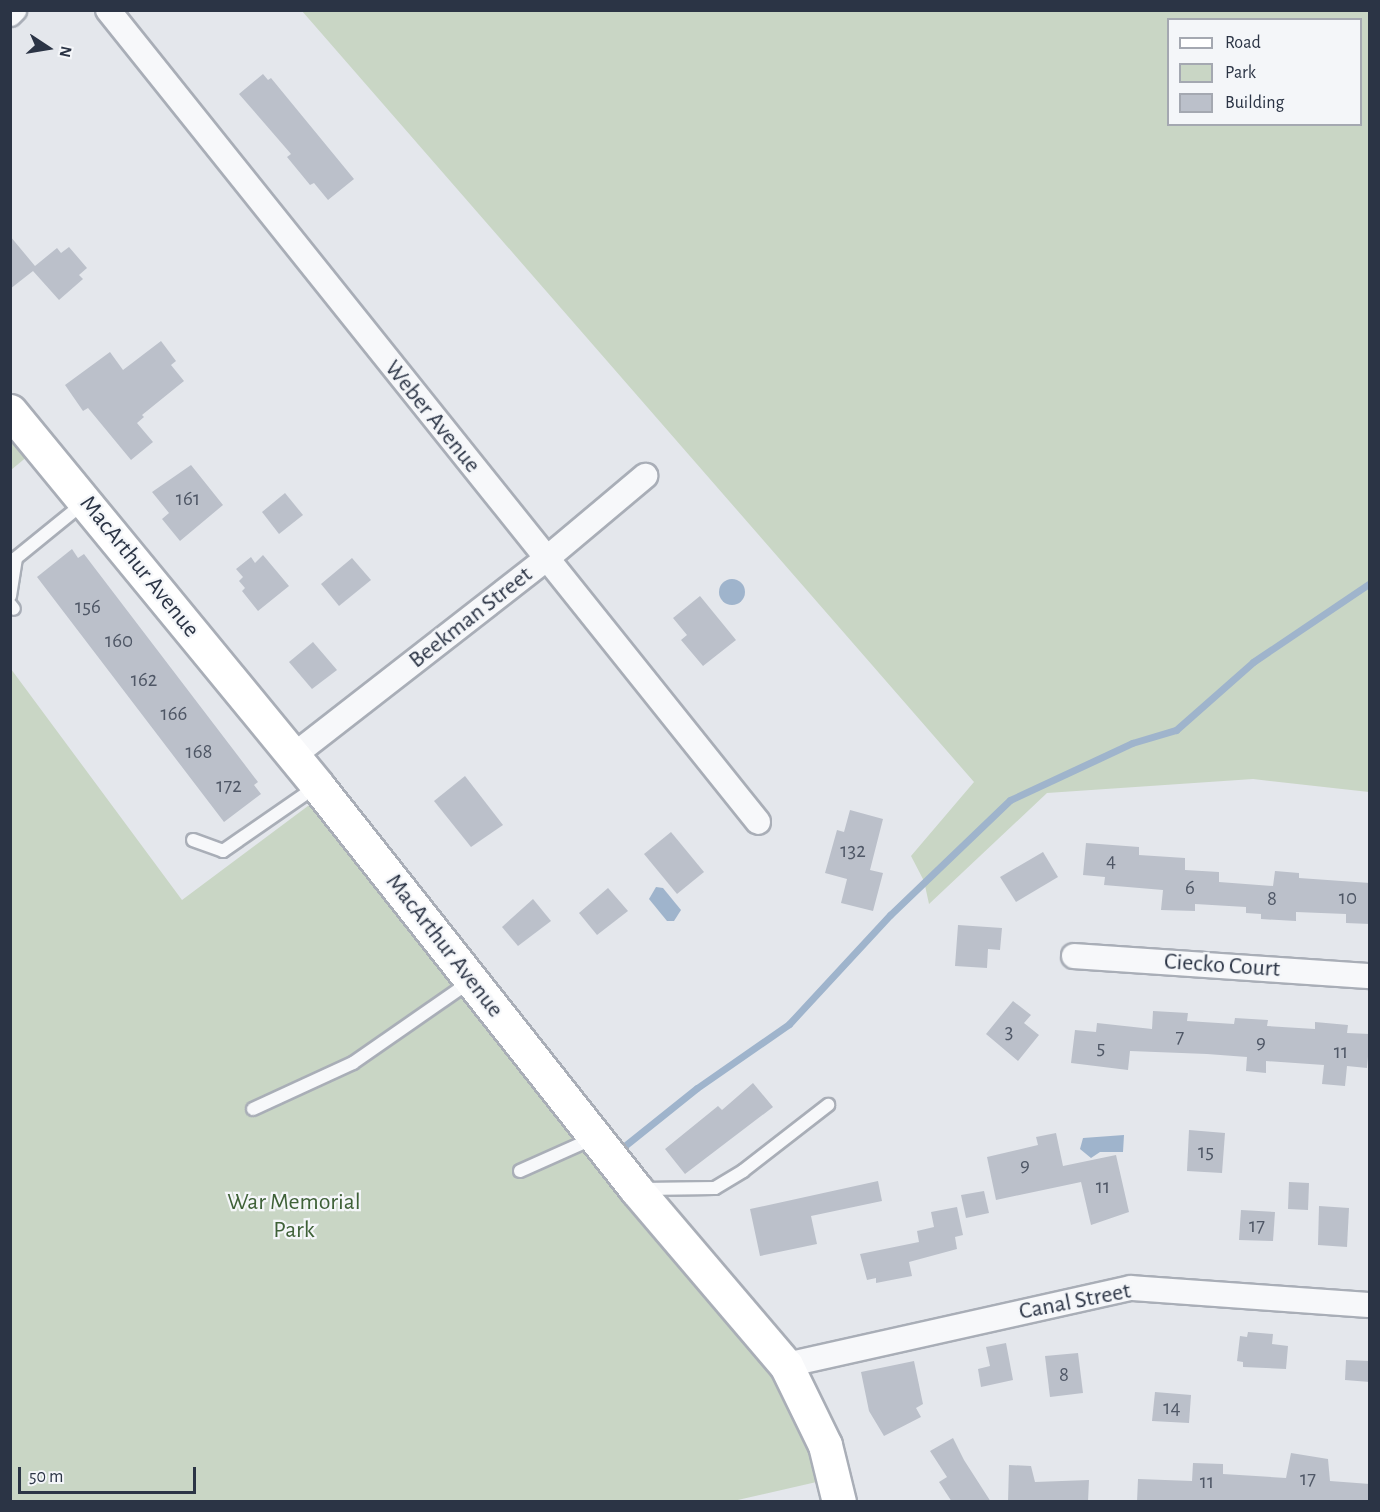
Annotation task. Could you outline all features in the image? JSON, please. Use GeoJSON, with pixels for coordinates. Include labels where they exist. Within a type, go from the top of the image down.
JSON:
{"type":"FeatureCollection","features":[{"type":"Feature","properties":{"kind":"street"},"geometry":{"type":"LineString","coordinates":[[10,14],[14,10]]}},
{"type":"Feature","properties":{"kind":"street","name":"Weber Avenue"},"geometry":{"type":"LineString","coordinates":[[108,10],[545,560],[758,822]]}},
{"type":"Feature","properties":{"kind":"street","name":"MacArthur Avenue"},"geometry":{"type":"LineString","coordinates":[[10,411],[317,785],[636,1189],[786,1365],[825,1445],[839,1502]]}},
{"type":"Feature","properties":{"kind":"street","name":"Beekman Street"},"geometry":{"type":"LineString","coordinates":[[293,756],[545,560],[645,476]]}},
{"type":"Feature","properties":{"kind":"street","name":"Ciecko Court"},"geometry":{"type":"LineString","coordinates":[[1074,956],[1370,976]]}},
{"type":"Feature","properties":{"kind":"street","name":"Canal Street"},"geometry":{"type":"LineString","coordinates":[[786,1365],[1131,1288],[1370,1305]]}},
{"type":"Feature","properties":{"kind":"lane"},"geometry":{"type":"LineString","coordinates":[[10,596],[16,558],[86,502]]}},
{"type":"Feature","properties":{"kind":"lane"},"geometry":{"type":"LineString","coordinates":[[193,840],[223,851],[317,785]]}},
{"type":"Feature","properties":{"kind":"lane"},"geometry":{"type":"LineString","coordinates":[[253,1109],[353,1063],[471,981]]}},
{"type":"Feature","properties":{"kind":"lane"},"geometry":{"type":"LineString","coordinates":[[636,1189],[715,1188],[743,1172],[828,1105]]}},
{"type":"Feature","properties":{"kind":"lane"},"geometry":{"type":"LineString","coordinates":[[520,1172],[595,1137]]}},
{"type":"Feature","properties":{"kind":"green space"},"geometry":{"type":"Polygon","coordinates":[[[302,11],[1369,11],[1369,792],[1253,779],[1047,793],[929,904],[924,881],[911,856],[974,782],[302,11]]]}},
{"type":"Feature","properties":{"kind":"green space"},"geometry":{"type":"Polygon","coordinates":[[[10,411],[40,446],[11,470],[10,470],[10,411]]]}},
{"type":"Feature","properties":{"kind":"green space","name":"War Memorial Park"},"geometry":{"type":"Polygon","coordinates":[[[11,669],[182,900],[324,794],[786,1365],[834,1478],[729,1502],[11,1501],[11,669]]]}},
{"type":"Feature","properties":{"kind":"water"},"geometry":{"type":"Polygon","coordinates":[[[732,579],[741,583],[745,592],[741,601],[732,605],[723,601],[719,592],[723,583],[732,579]]]}},
{"type":"Feature","properties":{"kind":"water"},"geometry":{"type":"Polygon","coordinates":[[[656,887],[663,888],[681,910],[674,921],[667,921],[649,899],[656,887]]]}},
{"type":"Feature","properties":{"kind":"water"},"geometry":{"type":"Polygon","coordinates":[[[1124,1135],[1123,1152],[1100,1152],[1091,1158],[1080,1149],[1083,1138],[1124,1135]]]}},
{"type":"Feature","properties":{"kind":"building"},"geometry":{"type":"Polygon","coordinates":[[[263,74],[268,80],[271,78],[354,179],[328,200],[314,183],[310,185],[287,157],[291,154],[239,94],[263,74]]]}},
{"type":"Feature","properties":{"kind":"building"},"geometry":{"type":"Polygon","coordinates":[[[10,236],[35,266],[57,248],[61,253],[69,247],[87,268],[79,275],[83,279],[59,300],[33,271],[10,289],[10,236]]]}},
{"type":"Feature","properties":{"kind":"building"},"geometry":{"type":"Polygon","coordinates":[[[161,341],[176,361],[171,365],[184,381],[142,415],[144,417],[137,423],[153,442],[131,460],[88,408],[83,411],[65,385],[110,352],[123,370],[161,341]]]}},
{"type":"Feature","properties":{"kind":"building"},"geometry":{"type":"Polygon","coordinates":[[[191,465],[223,505],[180,541],[162,519],[169,513],[152,492],[191,465]]]}},
{"type":"Feature","properties":{"kind":"building"},"geometry":{"type":"Polygon","coordinates":[[[285,493],[303,515],[279,534],[262,512],[285,493]]]}},
{"type":"Feature","properties":{"kind":"building"},"geometry":{"type":"Polygon","coordinates":[[[72,549],[78,558],[84,554],[258,782],[254,785],[261,794],[224,822],[37,577],[72,549]]]}},
{"type":"Feature","properties":{"kind":"building"},"geometry":{"type":"Polygon","coordinates":[[[263,555],[289,586],[258,611],[242,591],[245,588],[239,581],[243,577],[236,569],[251,557],[255,563],[263,555]]]}},
{"type":"Feature","properties":{"kind":"building"},"geometry":{"type":"Polygon","coordinates":[[[352,558],[371,580],[339,606],[321,584],[352,558]]]}},
{"type":"Feature","properties":{"kind":"building"},"geometry":{"type":"Polygon","coordinates":[[[700,596],[736,640],[703,666],[681,640],[687,635],[673,618],[700,596]]]}},
{"type":"Feature","properties":{"kind":"building"},"geometry":{"type":"Polygon","coordinates":[[[313,642],[337,670],[312,689],[289,662],[313,642]]]}},
{"type":"Feature","properties":{"kind":"building"},"geometry":{"type":"Polygon","coordinates":[[[465,776],[503,825],[471,847],[434,801],[465,776]]]}},
{"type":"Feature","properties":{"kind":"building"},"geometry":{"type":"Polygon","coordinates":[[[850,810],[883,819],[870,870],[883,873],[873,911],[841,903],[847,879],[825,873],[837,830],[844,832],[850,810]]]}},
{"type":"Feature","properties":{"kind":"building"},"geometry":{"type":"Polygon","coordinates":[[[671,832],[704,872],[677,894],[644,854],[671,832]]]}},
{"type":"Feature","properties":{"kind":"building"},"geometry":{"type":"Polygon","coordinates":[[[1086,843],[1139,847],[1139,855],[1185,858],[1185,870],[1219,872],[1219,882],[1273,886],[1275,871],[1299,873],[1299,878],[1370,883],[1370,924],[1346,923],[1346,914],[1296,912],[1296,921],[1261,919],[1261,914],[1246,913],[1246,907],[1195,904],[1195,911],[1161,910],[1163,890],[1104,885],[1105,877],[1083,875],[1086,843]]]}},
{"type":"Feature","properties":{"kind":"building"},"geometry":{"type":"Polygon","coordinates":[[[1043,852],[1058,877],[1016,902],[1000,877],[1043,852]]]}},
{"type":"Feature","properties":{"kind":"building"},"geometry":{"type":"Polygon","coordinates":[[[608,888],[628,911],[597,935],[579,913],[608,888]]]}},
{"type":"Feature","properties":{"kind":"building"},"geometry":{"type":"Polygon","coordinates":[[[533,899],[551,921],[518,946],[502,927],[533,899]]]}},
{"type":"Feature","properties":{"kind":"building"},"geometry":{"type":"Polygon","coordinates":[[[958,925],[1002,928],[1000,950],[988,949],[987,968],[955,966],[958,925]]]}},
{"type":"Feature","properties":{"kind":"building"},"geometry":{"type":"Polygon","coordinates":[[[1013,1001],[1031,1015],[1024,1023],[1039,1035],[1018,1061],[986,1034],[1013,1001]]]}},
{"type":"Feature","properties":{"kind":"building"},"geometry":{"type":"Polygon","coordinates":[[[1153,1011],[1188,1013],[1187,1021],[1234,1024],[1235,1018],[1268,1020],[1267,1026],[1315,1029],[1315,1022],[1348,1025],[1347,1033],[1370,1034],[1367,1068],[1347,1066],[1345,1086],[1322,1084],[1324,1065],[1266,1061],[1266,1073],[1246,1071],[1247,1057],[1130,1051],[1128,1070],[1071,1063],[1075,1030],[1096,1032],[1097,1023],[1152,1029],[1153,1011]]]}},
{"type":"Feature","properties":{"kind":"building"},"geometry":{"type":"Polygon","coordinates":[[[753,1083],[773,1107],[685,1174],[665,1149],[718,1106],[722,1110],[753,1083]]]}},
{"type":"Feature","properties":{"kind":"building"},"geometry":{"type":"Polygon","coordinates":[[[1189,1130],[1225,1133],[1222,1173],[1187,1171],[1189,1130]]]}},
{"type":"Feature","properties":{"kind":"building"},"geometry":{"type":"Polygon","coordinates":[[[1056,1133],[1063,1166],[1116,1155],[1129,1212],[1091,1225],[1081,1182],[996,1200],[987,1157],[1038,1145],[1036,1137],[1056,1133]]]}},
{"type":"Feature","properties":{"kind":"building"},"geometry":{"type":"Polygon","coordinates":[[[878,1181],[882,1201],[811,1216],[817,1244],[760,1256],[750,1209],[878,1181]]]}},
{"type":"Feature","properties":{"kind":"building"},"geometry":{"type":"Polygon","coordinates":[[[1289,1182],[1309,1183],[1308,1210],[1288,1209],[1289,1182]]]}},
{"type":"Feature","properties":{"kind":"building"},"geometry":{"type":"Polygon","coordinates":[[[984,1191],[989,1213],[966,1218],[961,1195],[984,1191]]]}},
{"type":"Feature","properties":{"kind":"building"},"geometry":{"type":"Polygon","coordinates":[[[1319,1206],[1349,1208],[1347,1247],[1318,1245],[1319,1206]]]}},
{"type":"Feature","properties":{"kind":"building"},"geometry":{"type":"Polygon","coordinates":[[[957,1207],[963,1235],[955,1237],[957,1249],[909,1262],[912,1276],[876,1283],[876,1278],[867,1280],[860,1254],[919,1242],[917,1231],[934,1227],[931,1212],[957,1207]]]}},
{"type":"Feature","properties":{"kind":"building"},"geometry":{"type":"Polygon","coordinates":[[[1241,1210],[1275,1212],[1273,1241],[1239,1240],[1241,1210]]]}},
{"type":"Feature","properties":{"kind":"building"},"geometry":{"type":"Polygon","coordinates":[[[1248,1332],[1273,1334],[1272,1344],[1288,1346],[1286,1369],[1243,1367],[1243,1362],[1237,1361],[1240,1336],[1247,1337],[1248,1332]]]}},
{"type":"Feature","properties":{"kind":"building"},"geometry":{"type":"Polygon","coordinates":[[[1006,1343],[1013,1380],[981,1387],[978,1369],[990,1366],[986,1347],[1006,1343]]]}},
{"type":"Feature","properties":{"kind":"building"},"geometry":{"type":"Polygon","coordinates":[[[1078,1353],[1083,1393],[1050,1397],[1045,1356],[1078,1353]]]}},
{"type":"Feature","properties":{"kind":"building"},"geometry":{"type":"Polygon","coordinates":[[[1346,1360],[1370,1361],[1370,1382],[1345,1380],[1346,1360]]]}},
{"type":"Feature","properties":{"kind":"building"},"geometry":{"type":"Polygon","coordinates":[[[914,1361],[923,1404],[916,1408],[921,1417],[884,1436],[869,1411],[861,1372],[914,1361]]]}},
{"type":"Feature","properties":{"kind":"building"},"geometry":{"type":"Polygon","coordinates":[[[1155,1392],[1191,1395],[1189,1423],[1152,1421],[1155,1392]]]}},
{"type":"Feature","properties":{"kind":"building"},"geometry":{"type":"Polygon","coordinates":[[[953,1438],[991,1502],[952,1502],[939,1482],[947,1477],[930,1451],[953,1438]]]}},
{"type":"Feature","properties":{"kind":"building"},"geometry":{"type":"Polygon","coordinates":[[[1291,1453],[1328,1459],[1330,1481],[1370,1484],[1370,1502],[1137,1502],[1138,1479],[1192,1481],[1193,1463],[1223,1464],[1223,1474],[1286,1478],[1291,1453]]]}},
{"type":"Feature","properties":{"kind":"building"},"geometry":{"type":"Polygon","coordinates":[[[1009,1465],[1031,1466],[1035,1482],[1089,1480],[1088,1502],[1008,1502],[1009,1465]]]}},
{"type":"Feature","properties":{"kind":"waterway"},"geometry":{"type":"LineString","coordinates":[[617,1152],[697,1088],[789,1024],[890,915],[1010,800],[1132,743],[1176,730],[1253,662],[1370,583]]}}]}
